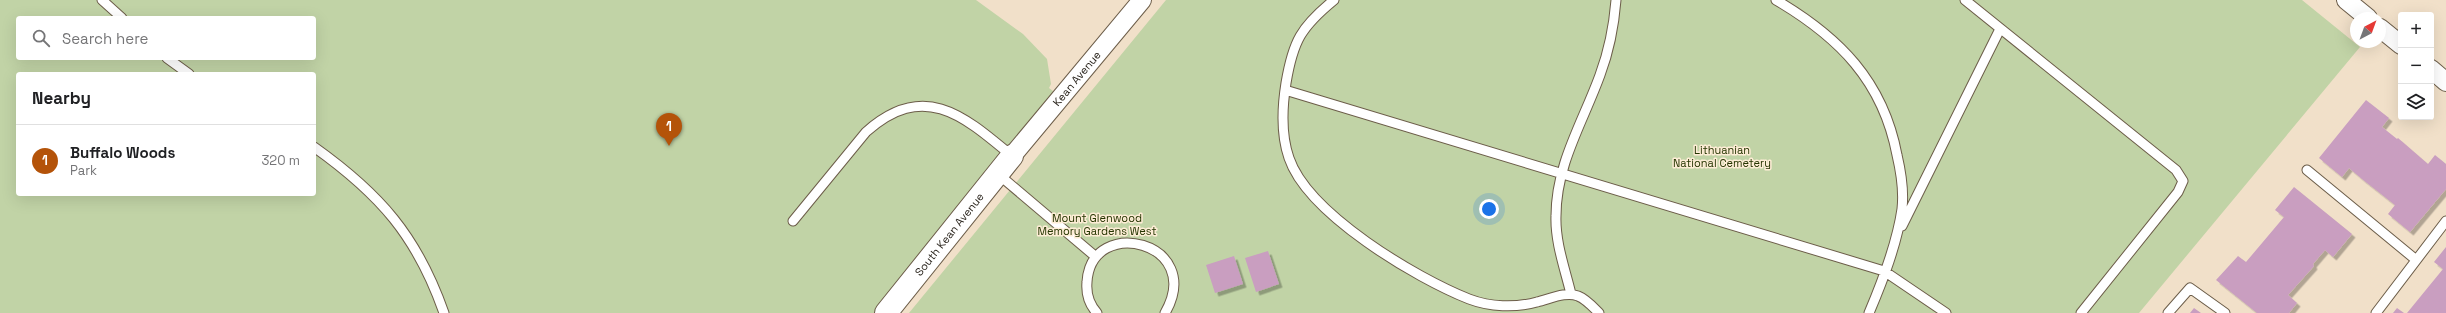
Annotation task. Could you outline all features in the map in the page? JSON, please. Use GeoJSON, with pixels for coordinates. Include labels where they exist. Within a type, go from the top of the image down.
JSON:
{"type":"FeatureCollection","features":[{"type":"Feature","properties":{"kind":"street","name":"Kean Avenue"},"geometry":{"type":"LineString","coordinates":[[1012,156],[1142,0]]}},
{"type":"Feature","properties":{"kind":"street"},"geometry":{"type":"LineString","coordinates":[[2346,0],[2361,12]]}},
{"type":"Feature","properties":{"kind":"street"},"geometry":{"type":"LineString","coordinates":[[2386,33],[2398,43]]}},
{"type":"Feature","properties":{"kind":"street"},"geometry":{"type":"LineString","coordinates":[[2434,72],[2446,82]]}},
{"type":"Feature","properties":{"kind":"street","name":"South Kean Avenue"},"geometry":{"type":"LineString","coordinates":[[886,313],[1012,156]]}},
{"type":"Feature","properties":{"kind":"lane"},"geometry":{"type":"LineString","coordinates":[[102,0],[120,16]]}},
{"type":"Feature","properties":{"kind":"lane"},"geometry":{"type":"LineString","coordinates":[[1334,0],[1313,18],[1294,45],[1285,90],[1284,137],[1289,159],[1297,174],[1311,193],[1363,239],[1423,278],[1471,300],[1491,305],[1511,306],[1536,303],[1571,294],[1579,296],[1599,313]]}},
{"type":"Feature","properties":{"kind":"lane"},"geometry":{"type":"LineString","coordinates":[[1571,294],[1556,235],[1556,216],[1560,175],[1569,146],[1600,75],[1614,17],[1616,0]]}},
{"type":"Feature","properties":{"kind":"lane"},"geometry":{"type":"LineString","coordinates":[[1776,0],[1812,24],[1844,51],[1868,78],[1883,107],[1895,141],[1901,173],[1902,208],[1896,236],[1869,313]]}},
{"type":"Feature","properties":{"kind":"lane"},"geometry":{"type":"LineString","coordinates":[[1965,0],[2176,170],[2183,180],[2178,192],[2081,313]]}},
{"type":"Feature","properties":{"kind":"lane"},"geometry":{"type":"LineString","coordinates":[[1896,236],[2000,29]]}},
{"type":"Feature","properties":{"kind":"lane"},"geometry":{"type":"LineString","coordinates":[[170,60],[186,72]]}},
{"type":"Feature","properties":{"kind":"lane"},"geometry":{"type":"LineString","coordinates":[[1285,90],[1560,175],[1884,271],[1946,313]]}},
{"type":"Feature","properties":{"kind":"lane"},"geometry":{"type":"LineString","coordinates":[[793,221],[866,132],[880,120],[894,112],[909,107],[949,110],[974,124],[1012,156]]}},
{"type":"Feature","properties":{"kind":"lane"},"geometry":{"type":"LineString","coordinates":[[316,149],[363,185],[398,223],[428,272],[444,313]]}},
{"type":"Feature","properties":{"kind":"lane"},"geometry":{"type":"LineString","coordinates":[[2307,170],[2415,259]]}},
{"type":"Feature","properties":{"kind":"lane"},"geometry":{"type":"LineString","coordinates":[[998,174],[1096,257]]}},
{"type":"Feature","properties":{"kind":"lane"},"geometry":{"type":"LineString","coordinates":[[2376,313],[2415,259],[2446,221]]}},
{"type":"Feature","properties":{"kind":"lane"},"geometry":{"type":"LineString","coordinates":[[1097,313],[1090,302],[1087,290],[1087,277],[1096,257],[1118,244],[1132,242],[1146,245],[1160,253],[1170,266],[1174,278],[1174,290],[1165,313]]}},
{"type":"Feature","properties":{"kind":"lane"},"geometry":{"type":"LineString","coordinates":[[2168,313],[2190,288],[2225,313]]}},
{"type":"Feature","properties":{"kind":"green space"},"geometry":{"type":"Polygon","coordinates":[[[0,0],[976,0],[1023,34],[1047,59],[1051,84],[1049,88],[1062,98],[895,313],[0,313],[0,0]]]}},
{"type":"Feature","properties":{"kind":"green space","name":"Lithuanian National Cemetery"},"geometry":{"type":"Polygon","coordinates":[[[1166,0],[2302,0],[2350,39],[2350,48],[2359,48],[2139,313],[909,313],[1166,0]]]}},
{"type":"Feature","properties":{"kind":"building"},"geometry":{"type":"Polygon","coordinates":[[[2366,100],[2389,118],[2382,127],[2397,139],[2398,138],[2428,164],[2435,155],[2446,164],[2446,189],[2410,232],[2388,214],[2395,205],[2349,168],[2342,177],[2319,158],[2366,100]]]}},
{"type":"Feature","properties":{"kind":"building"},"geometry":{"type":"Polygon","coordinates":[[[2294,187],[2352,234],[2333,257],[2325,250],[2313,264],[2314,266],[2288,295],[2297,303],[2289,313],[2257,313],[2216,280],[2238,256],[2246,262],[2284,217],[2275,210],[2294,187]]]}},
{"type":"Feature","properties":{"kind":"building"},"geometry":{"type":"Polygon","coordinates":[[[2446,247],[2446,313],[2407,313],[2443,269],[2434,262],[2446,247]]]}},
{"type":"Feature","properties":{"kind":"building"},"geometry":{"type":"Polygon","coordinates":[[[1268,251],[1279,284],[1256,292],[1245,258],[1268,251]]]}},
{"type":"Feature","properties":{"kind":"building"},"geometry":{"type":"Polygon","coordinates":[[[1234,256],[1243,284],[1215,293],[1206,265],[1234,256]]]}},
{"type":"Feature","properties":{"kind":"building"},"geometry":{"type":"Polygon","coordinates":[[[2194,308],[2201,313],[2190,313],[2194,308]]]}},
{"type":"Feature","properties":{"kind":"building"},"geometry":{"type":"Polygon","coordinates":[[[2397,308],[2404,313],[2393,313],[2397,308]]]}},
{"type":"Feature","properties":{"kind":"place","name":"Buffalo Woods"},"geometry":{"type":"Point","coordinates":[669,146]}},
{"type":"Feature","properties":{"kind":"park label","name":"Mount Glenwood Memory Gardens West"},"geometry":{"type":"Point","coordinates":[1097,224]}}]}
